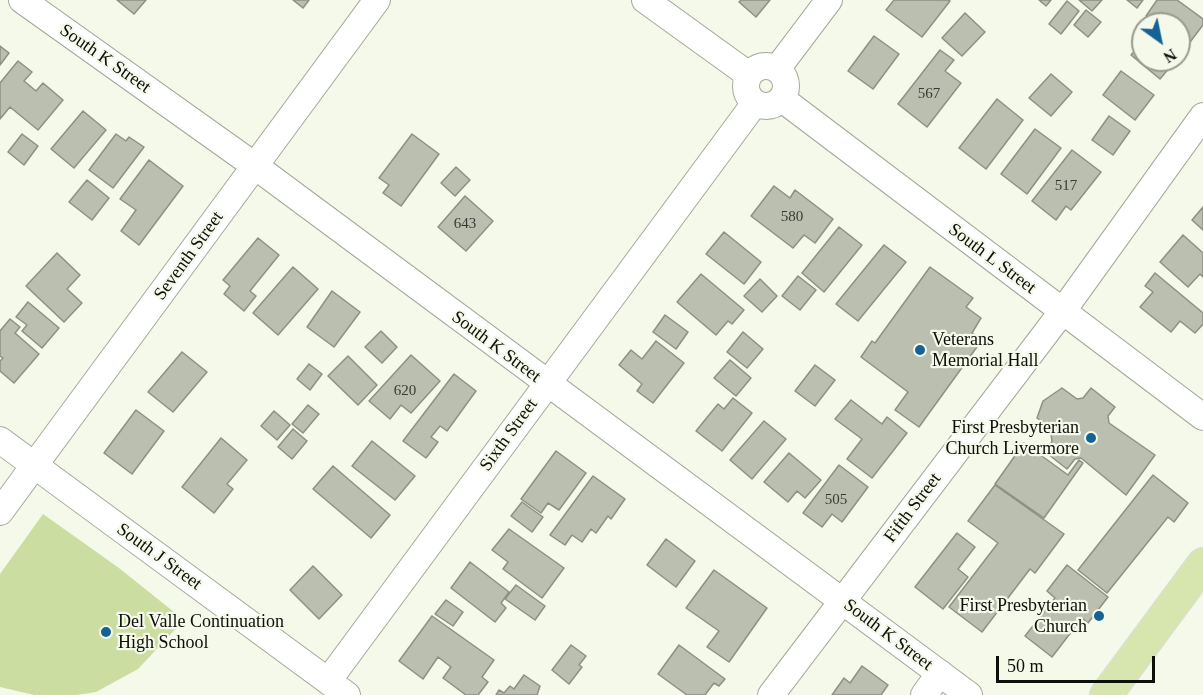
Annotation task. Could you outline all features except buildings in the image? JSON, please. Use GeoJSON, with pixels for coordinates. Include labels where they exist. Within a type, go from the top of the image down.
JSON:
{"type":"FeatureCollection","features":[{"type":"Feature","properties":{"kind":"main road"},"geometry":{"type":"LineString","coordinates":[[1106,695],[1203,564]]}},
{"type":"Feature","properties":{"kind":"street","name":"South K Street"},"geometry":{"type":"LineString","coordinates":[[22,0],[255,166],[969,695]]}},
{"type":"Feature","properties":{"kind":"street","name":"Seventh Street"},"geometry":{"type":"LineString","coordinates":[[0,512],[377,0]]}},
{"type":"Feature","properties":{"kind":"street"},"geometry":{"type":"LineString","coordinates":[[645,0],[749,75]]}},
{"type":"Feature","properties":{"kind":"street"},"geometry":{"type":"LineString","coordinates":[[777,69],[829,0]]}},
{"type":"Feature","properties":{"kind":"street"},"geometry":{"type":"LineString","coordinates":[[759,67],[777,69],[786,83],[782,99],[772,106],[755,103],[746,87],[749,75],[759,67]]}},
{"type":"Feature","properties":{"kind":"street","name":"South L Street"},"geometry":{"type":"LineString","coordinates":[[782,99],[1203,417]]}},
{"type":"Feature","properties":{"kind":"street","name":"Sixth Street"},"geometry":{"type":"LineString","coordinates":[[338,688],[547,384],[755,103]]}},
{"type":"Feature","properties":{"kind":"street","name":"Fifth Street"},"geometry":{"type":"LineString","coordinates":[[771,695],[1062,312],[1203,116]]}},
{"type":"Feature","properties":{"kind":"street","name":"South J Street"},"geometry":{"type":"LineString","coordinates":[[0,440],[338,688]]}},
{"type":"Feature","properties":{"kind":"street"},"geometry":{"type":"LineString","coordinates":[[924,695],[940,673]]}},
{"type":"Feature","properties":{"kind":"green space","name":"Del Valle Continuation High School"},"geometry":{"type":"Polygon","coordinates":[[[43,514],[119,568],[184,620],[138,669],[96,692],[76,695],[34,695],[0,687],[0,574],[43,514]]]}},
{"type":"Feature","properties":{"kind":"place","name":"Veterans Memorial Hall"},"geometry":{"type":"Point","coordinates":[920,350]}},
{"type":"Feature","properties":{"kind":"place","name":"First Presbyterian Church Livermore"},"geometry":{"type":"Point","coordinates":[1091,438]}},
{"type":"Feature","properties":{"kind":"place","name":"First Presbyterian Church"},"geometry":{"type":"Point","coordinates":[1099,616]}},
{"type":"Feature","properties":{"kind":"place","name":"Del Valle Continuation High School"},"geometry":{"type":"Point","coordinates":[106,632]}}]}
